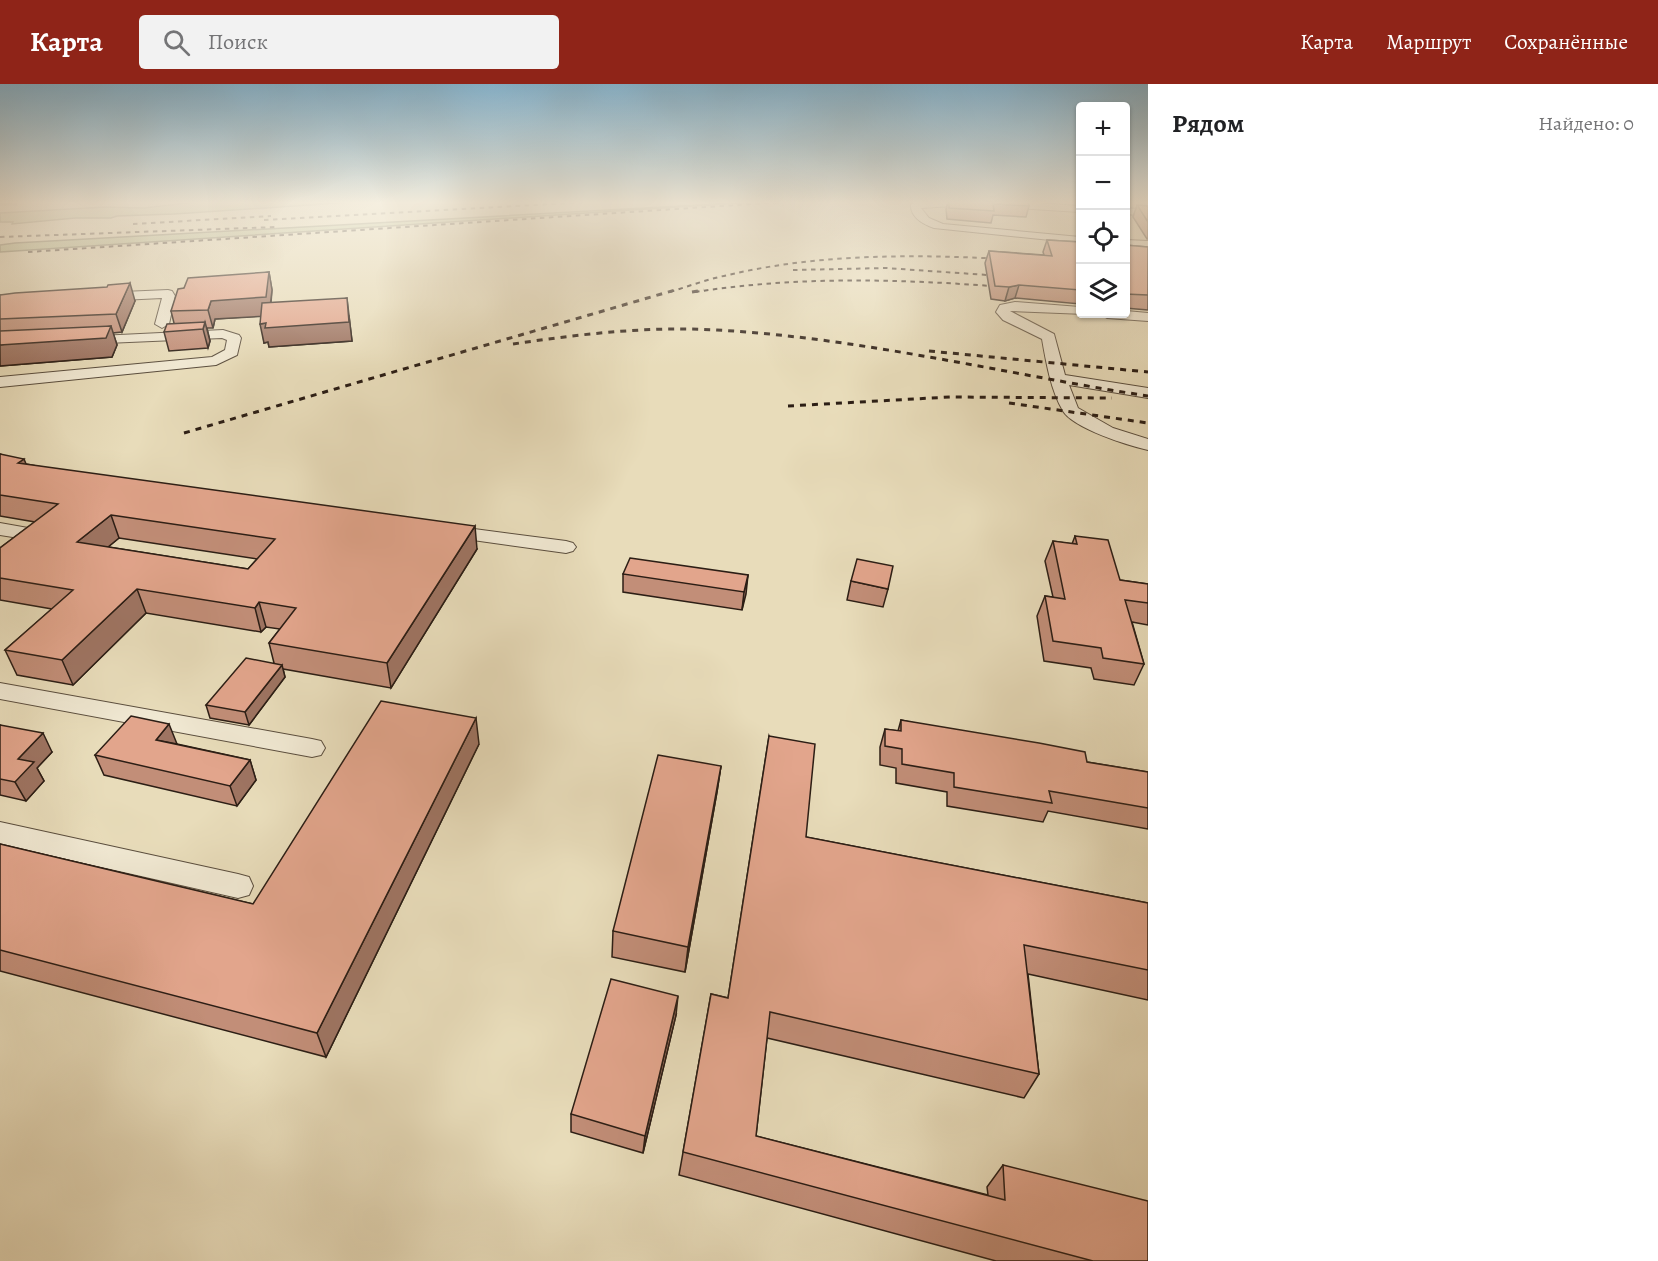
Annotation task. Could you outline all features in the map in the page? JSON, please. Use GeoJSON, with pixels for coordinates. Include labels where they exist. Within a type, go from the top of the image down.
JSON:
{"type":"FeatureCollection","features":[{"type":"Feature","properties":{"kind":"lane"},"geometry":{"type":"LineString","coordinates":[[88,298],[168,294],[170,296],[145,346]]}},
{"type":"Feature","properties":{"kind":"lane"},"geometry":{"type":"LineString","coordinates":[[1076,311],[1023,306],[1003,310],[1008,317],[1039,330],[1049,338],[1053,363],[1068,406],[1078,416],[1107,432],[1148,444]]}},
{"type":"Feature","properties":{"kind":"lane"},"geometry":{"type":"LineString","coordinates":[[1130,316],[1148,317]]}},
{"type":"Feature","properties":{"kind":"lane"},"geometry":{"type":"LineString","coordinates":[[0,382],[145,346],[223,334],[234,339],[232,352],[222,359],[145,346],[79,329]]}},
{"type":"Feature","properties":{"kind":"lane"},"geometry":{"type":"LineString","coordinates":[[66,341],[145,346]]}},
{"type":"Feature","properties":{"kind":"lane"},"geometry":{"type":"LineString","coordinates":[[1060,379],[1148,393]]}},
{"type":"Feature","properties":{"kind":"lane"},"geometry":{"type":"LineString","coordinates":[[0,529],[38,535]]}},
{"type":"Feature","properties":{"kind":"lane"},"geometry":{"type":"LineString","coordinates":[[430,529],[566,547]]}},
{"type":"Feature","properties":{"kind":"lane"},"geometry":{"type":"LineString","coordinates":[[0,691],[312,747]]}},
{"type":"Feature","properties":{"kind":"lane"},"geometry":{"type":"LineString","coordinates":[[0,833],[237,886]]}},
{"type":"Feature","properties":{"kind":"building"},"geometry":{"type":"Polygon","coordinates":[[[990,257],[1076,257],[1076,290],[1019,285],[995,286],[990,257]]]}},
{"type":"Feature","properties":{"kind":"building"},"geometry":{"type":"Polygon","coordinates":[[[1130,257],[1148,257],[1148,295],[1130,294],[1130,257]]]}},
{"type":"Feature","properties":{"kind":"building"},"geometry":{"type":"Polygon","coordinates":[[[269,272],[266,297],[211,301],[208,310],[171,311],[178,289],[184,288],[188,278],[269,272]]]}},
{"type":"Feature","properties":{"kind":"building"},"geometry":{"type":"Polygon","coordinates":[[[130,283],[116,314],[0,319],[0,295],[107,287],[130,283]]]}},
{"type":"Feature","properties":{"kind":"building"},"geometry":{"type":"Polygon","coordinates":[[[347,298],[349,322],[265,328],[266,323],[260,324],[262,303],[347,298]]]}},
{"type":"Feature","properties":{"kind":"building"},"geometry":{"type":"Polygon","coordinates":[[[205,322],[203,329],[164,332],[167,324],[205,322]]]}},
{"type":"Feature","properties":{"kind":"building"},"geometry":{"type":"Polygon","coordinates":[[[111,326],[106,338],[0,345],[0,331],[111,326]]]}},
{"type":"Feature","properties":{"kind":"building"},"geometry":{"type":"Polygon","coordinates":[[[0,454],[24,459],[18,463],[475,526],[387,663],[269,643],[296,608],[259,602],[255,608],[137,589],[62,660],[5,650],[73,590],[0,578],[0,548],[58,504],[0,495],[0,454]],[[111,515],[77,542],[248,569],[275,539],[111,515]]]}},
{"type":"Feature","properties":{"kind":"building"},"geometry":{"type":"Polygon","coordinates":[[[1075,536],[1108,540],[1120,580],[1148,584],[1148,603],[1125,600],[1144,664],[1103,658],[1101,648],[1053,641],[1045,596],[1065,599],[1053,541],[1077,544],[1075,536]]]}},
{"type":"Feature","properties":{"kind":"building"},"geometry":{"type":"Polygon","coordinates":[[[630,558],[748,575],[744,592],[623,574],[630,558]]]}},
{"type":"Feature","properties":{"kind":"building"},"geometry":{"type":"Polygon","coordinates":[[[857,559],[893,566],[888,589],[851,581],[857,559]]]}},
{"type":"Feature","properties":{"kind":"building"},"geometry":{"type":"Polygon","coordinates":[[[246,658],[282,665],[245,712],[206,705],[246,658]]]}},
{"type":"Feature","properties":{"kind":"building"},"geometry":{"type":"Polygon","coordinates":[[[381,701],[476,718],[317,1033],[0,950],[0,844],[253,904],[381,701]]]}},
{"type":"Feature","properties":{"kind":"building"},"geometry":{"type":"Polygon","coordinates":[[[131,716],[169,724],[156,740],[250,760],[230,786],[95,755],[131,716]]]}},
{"type":"Feature","properties":{"kind":"building"},"geometry":{"type":"Polygon","coordinates":[[[901,720],[1085,752],[1087,762],[1148,772],[1148,808],[1049,791],[1052,803],[954,787],[954,773],[902,764],[902,749],[885,746],[885,729],[901,731],[901,720]]]}},
{"type":"Feature","properties":{"kind":"building"},"geometry":{"type":"Polygon","coordinates":[[[0,725],[43,733],[18,759],[34,762],[15,782],[0,779],[0,725]]]}},
{"type":"Feature","properties":{"kind":"building"},"geometry":{"type":"Polygon","coordinates":[[[769,736],[815,744],[806,837],[1148,903],[1148,970],[1024,945],[1039,1074],[770,1012],[756,1136],[1005,1200],[1003,1165],[1148,1201],[1148,1261],[1093,1261],[683,1152],[711,994],[728,998],[769,736]]]}},
{"type":"Feature","properties":{"kind":"building"},"geometry":{"type":"Polygon","coordinates":[[[658,755],[721,766],[688,947],[613,931],[658,755]]]}},
{"type":"Feature","properties":{"kind":"building"},"geometry":{"type":"Polygon","coordinates":[[[611,979],[678,996],[645,1136],[571,1114],[611,979]]]}},
{"type":"Feature","properties":{"kind":"railway"},"geometry":{"type":"LineString","coordinates":[[670,292],[762,268],[830,259],[867,257]]}},
{"type":"Feature","properties":{"kind":"railway"},"geometry":{"type":"LineString","coordinates":[[955,257],[1003,259]]}},
{"type":"Feature","properties":{"kind":"railway"},"geometry":{"type":"LineString","coordinates":[[793,270],[886,268],[1002,276]]}},
{"type":"Feature","properties":{"kind":"railway"},"geometry":{"type":"LineString","coordinates":[[695,292],[772,283],[850,280],[1005,287]]}},
{"type":"Feature","properties":{"kind":"railway"},"geometry":{"type":"LineString","coordinates":[[184,433],[675,290]]}},
{"type":"Feature","properties":{"kind":"railway"},"geometry":{"type":"LineString","coordinates":[[692,292],[704,290]]}},
{"type":"Feature","properties":{"kind":"railway"},"geometry":{"type":"LineString","coordinates":[[513,344],[640,330],[691,329],[771,334],[879,349],[1148,396]]}},
{"type":"Feature","properties":{"kind":"railway"},"geometry":{"type":"LineString","coordinates":[[929,351],[1148,372]]}},
{"type":"Feature","properties":{"kind":"railway"},"geometry":{"type":"LineString","coordinates":[[788,406],[950,397],[1112,398]]}},
{"type":"Feature","properties":{"kind":"railway"},"geometry":{"type":"LineString","coordinates":[[1009,403],[1148,423]]}}]}
